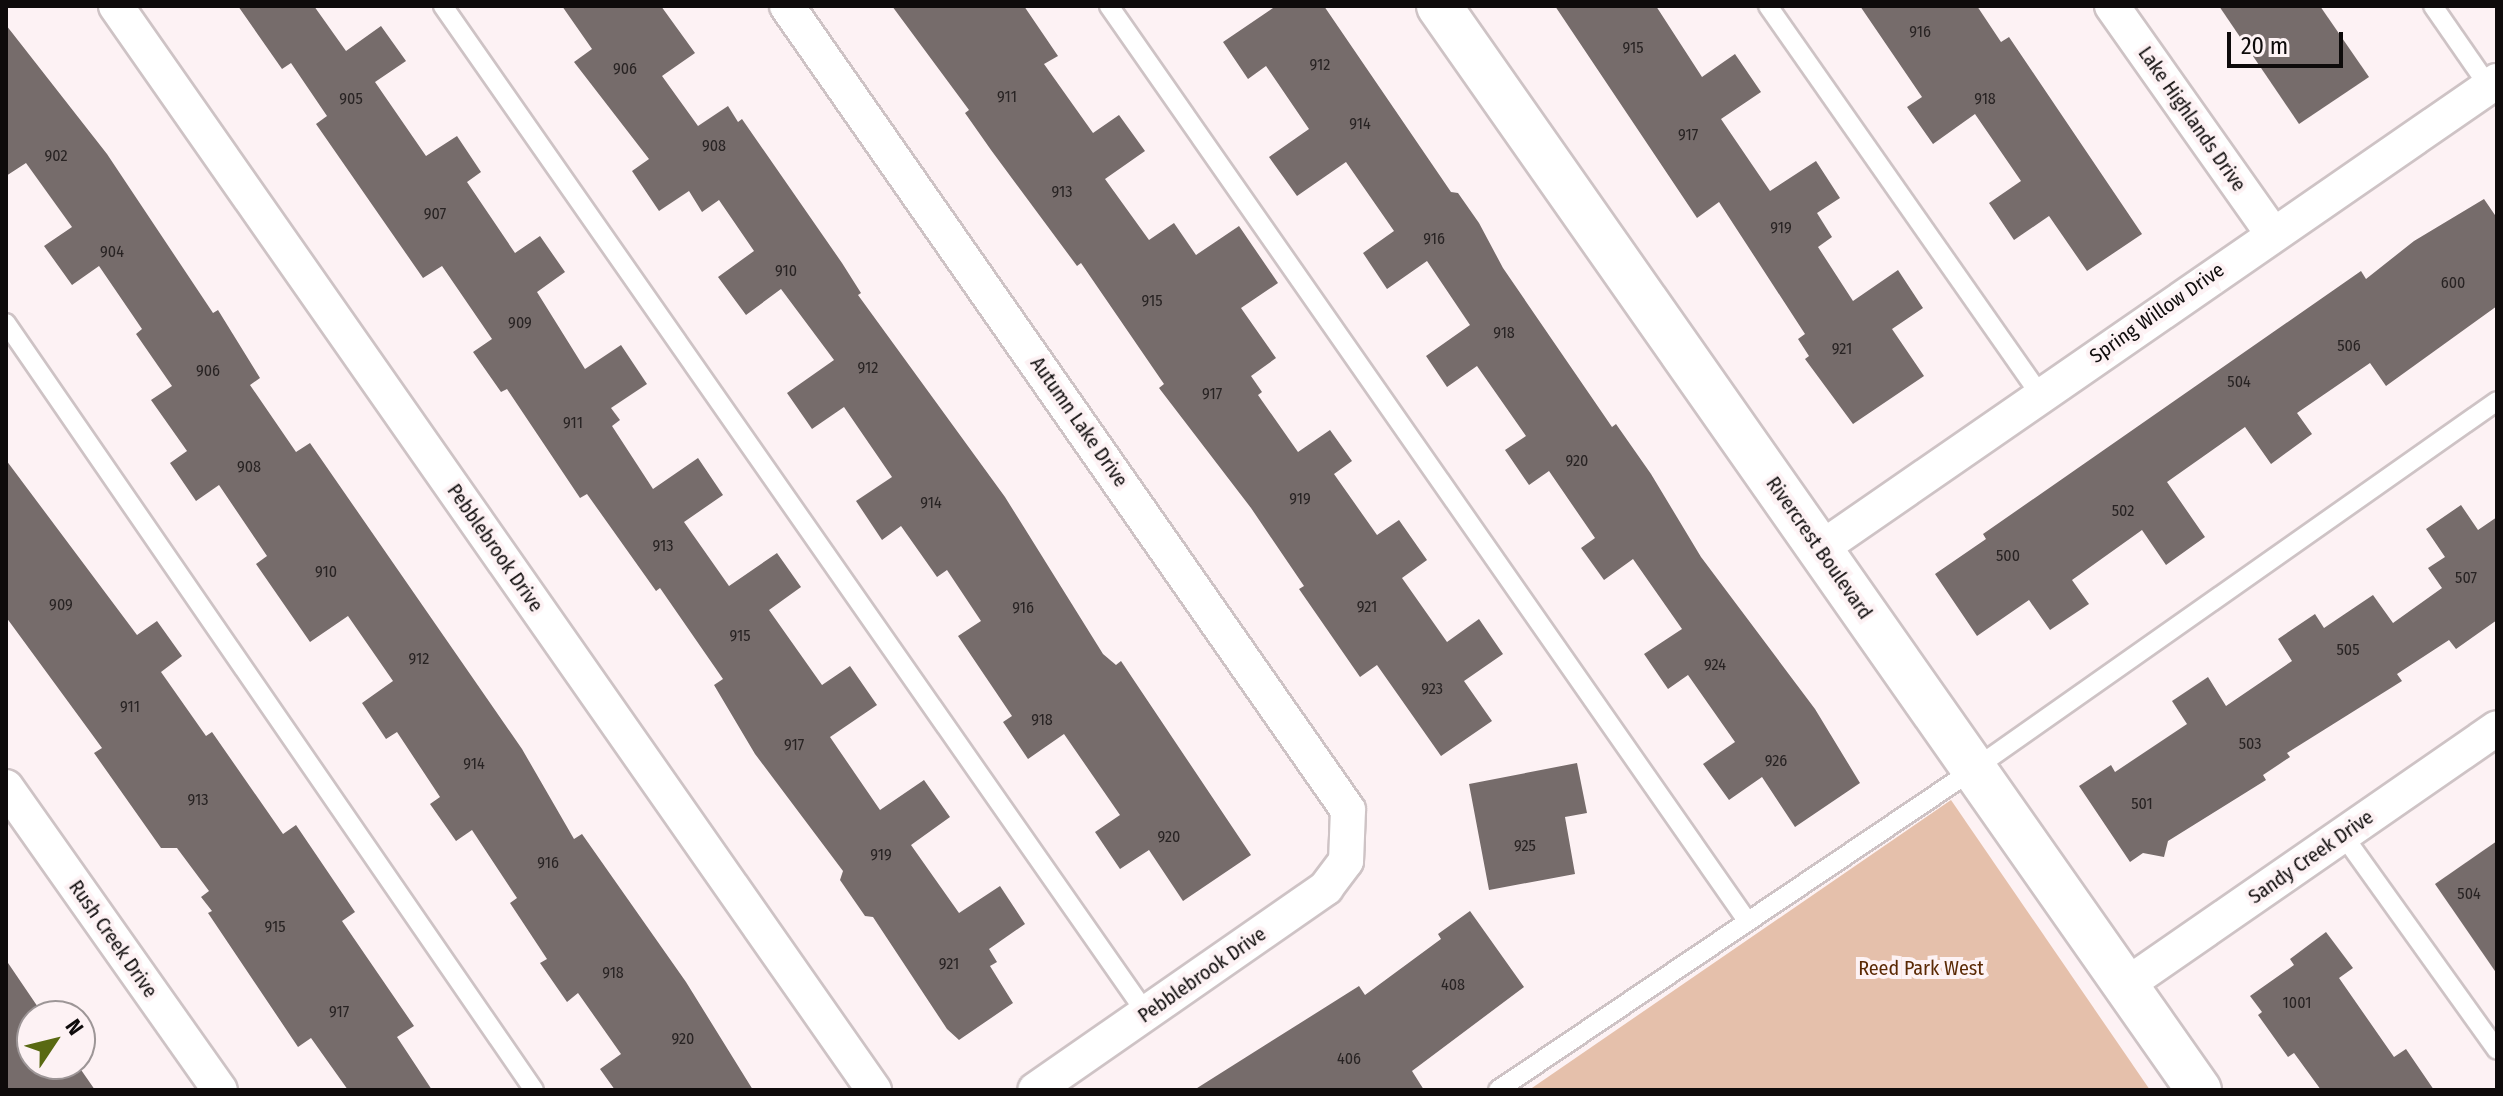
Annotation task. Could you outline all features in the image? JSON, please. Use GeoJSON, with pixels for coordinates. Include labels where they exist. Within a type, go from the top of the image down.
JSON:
{"type":"FeatureCollection","features":[{"type":"Feature","properties":{"kind":"street","name":"Pebblebrook Drive"},"geometry":{"type":"LineString","coordinates":[[116,6],[874,1090]]}},
{"type":"Feature","properties":{"kind":"street","name":"Autumn Lake Drive"},"geometry":{"type":"LineString","coordinates":[[787,6],[1340,795],[1348,810],[1351,845]]}},
{"type":"Feature","properties":{"kind":"street","name":"Rivercrest Boulevard"},"geometry":{"type":"LineString","coordinates":[[1439,6],[2199,1090]]}},
{"type":"Feature","properties":{"kind":"street","name":"Lake Highlands Drive"},"geometry":{"type":"LineString","coordinates":[[2112,6],[2272,233]]}},
{"type":"Feature","properties":{"kind":"street","name":"Spring Willow Drive"},"geometry":{"type":"LineString","coordinates":[[1820,549],[2272,233],[2493,84]]}},
{"type":"Feature","properties":{"kind":"street","name":"Sandy Creek Drive"},"geometry":{"type":"LineString","coordinates":[[2126,985],[2497,728]]}},
{"type":"Feature","properties":{"kind":"street","name":"Rush Creek Drive"},"geometry":{"type":"LineString","coordinates":[[6,787],[220,1090]]}},
{"type":"Feature","properties":{"kind":"street","name":"Pebblebrook Drive"},"geometry":{"type":"LineString","coordinates":[[1035,1090],[1326,888],[1346,861],[1351,845]]}},
{"type":"Feature","properties":{"kind":"lane"},"geometry":{"type":"LineString","coordinates":[[443,6],[1146,1013]]}},
{"type":"Feature","properties":{"kind":"lane"},"geometry":{"type":"LineString","coordinates":[[1109,6],[1746,919]]}},
{"type":"Feature","properties":{"kind":"lane"},"geometry":{"type":"LineString","coordinates":[[1768,6],[2040,395]]}},
{"type":"Feature","properties":{"kind":"lane"},"geometry":{"type":"LineString","coordinates":[[2433,6],[2493,84]]}},
{"type":"Feature","properties":{"kind":"lane"},"geometry":{"type":"LineString","coordinates":[[6,323],[534,1090]]}},
{"type":"Feature","properties":{"kind":"lane"},"geometry":{"type":"LineString","coordinates":[[1498,1090],[1746,919],[1974,769],[2497,401]]}},
{"type":"Feature","properties":{"kind":"lane"},"geometry":{"type":"LineString","coordinates":[[2343,835],[2496,1052]]}},
{"type":"Feature","properties":{"kind":"green space","name":"Reed Park West"},"geometry":{"type":"Polygon","coordinates":[[[1951,800],[2150,1090],[1529,1090],[1951,800]]]}},
{"type":"Feature","properties":{"kind":"building"},"geometry":{"type":"Polygon","coordinates":[[[238,6],[314,6],[346,51],[381,26],[406,61],[375,82],[426,156],[457,136],[481,172],[467,182],[515,253],[540,236],[565,272],[537,292],[585,369],[621,345],[647,384],[611,408],[620,420],[612,426],[653,489],[698,458],[723,495],[684,522],[729,586],[777,553],[801,587],[769,610],[822,685],[850,666],[877,705],[830,737],[880,810],[924,780],[950,817],[911,845],[959,913],[1000,886],[1025,924],[989,949],[997,962],[990,966],[1013,1003],[959,1040],[947,1029],[873,917],[865,916],[840,880],[843,871],[755,754],[714,685],[723,679],[660,588],[656,591],[587,494],[580,498],[507,389],[501,392],[473,352],[492,339],[442,266],[423,278],[316,124],[327,116],[291,63],[282,69],[238,6]]]}},
{"type":"Feature","properties":{"kind":"building"},"geometry":{"type":"Polygon","coordinates":[[[562,6],[661,6],[695,53],[662,76],[698,126],[728,106],[738,122],[742,119],[842,263],[861,293],[858,295],[1005,497],[1103,654],[1116,665],[1121,661],[1251,855],[1183,901],[1149,850],[1120,869],[1095,832],[1120,815],[1064,734],[1028,759],[1003,722],[1012,716],[958,636],[981,621],[947,570],[937,577],[901,526],[882,540],[856,501],[892,477],[844,407],[812,429],[787,393],[834,360],[781,289],[746,315],[718,277],[754,251],[719,200],[702,212],[689,191],[659,211],[632,171],[649,159],[574,62],[592,49],[562,6]]]}},
{"type":"Feature","properties":{"kind":"building"},"geometry":{"type":"Polygon","coordinates":[[[892,6],[1024,6],[1058,56],[1044,64],[1093,133],[1119,115],[1145,151],[1105,179],[1149,240],[1174,223],[1196,255],[1239,226],[1278,283],[1241,308],[1276,358],[1251,376],[1262,392],[1258,395],[1298,452],[1330,430],[1352,461],[1334,474],[1377,535],[1399,520],[1427,560],[1402,578],[1447,642],[1479,619],[1503,654],[1464,681],[1492,721],[1441,756],[1377,665],[1360,677],[1299,589],[1304,586],[1251,508],[1159,388],[1164,384],[1081,263],[1077,266],[991,150],[965,113],[969,110],[892,6]]]}},
{"type":"Feature","properties":{"kind":"building"},"geometry":{"type":"Polygon","coordinates":[[[1276,6],[1324,6],[1451,192],[1458,193],[1479,223],[1503,268],[1612,427],[1616,424],[1651,474],[1701,557],[1815,709],[1860,783],[1795,827],[1762,777],[1729,800],[1703,764],[1735,742],[1688,675],[1668,689],[1644,654],[1682,629],[1633,559],[1604,580],[1581,548],[1595,538],[1549,471],[1529,485],[1505,450],[1526,436],[1477,366],[1447,387],[1426,356],[1470,325],[1427,261],[1387,289],[1363,253],[1394,231],[1346,162],[1297,196],[1269,157],[1309,129],[1266,66],[1248,79],[1223,42],[1276,6]]]}},
{"type":"Feature","properties":{"kind":"building"},"geometry":{"type":"Polygon","coordinates":[[[1555,6],[1656,6],[1702,77],[1735,54],[1761,92],[1721,119],[1770,191],[1816,161],[1840,198],[1817,213],[1832,237],[1818,247],[1853,301],[1898,270],[1923,308],[1892,329],[1924,376],[1853,424],[1805,359],[1809,356],[1798,339],[1805,334],[1719,202],[1697,218],[1555,6]]]}},
{"type":"Feature","properties":{"kind":"building"},"geometry":{"type":"Polygon","coordinates":[[[1860,6],[1977,6],[2001,42],[2009,37],[2142,234],[2087,271],[2049,216],[2014,240],[1989,203],[2021,181],[1975,114],[1933,144],[1907,107],[1922,97],[1860,6]]]}},
{"type":"Feature","properties":{"kind":"building"},"geometry":{"type":"Polygon","coordinates":[[[2219,6],[2320,6],[2369,77],[2299,124],[2219,6]]]}},
{"type":"Feature","properties":{"kind":"building"},"geometry":{"type":"Polygon","coordinates":[[[6,25],[107,154],[213,313],[218,310],[260,378],[250,385],[296,452],[310,443],[522,749],[574,839],[582,834],[686,982],[753,1090],[615,1090],[600,1069],[621,1054],[578,993],[567,1002],[540,963],[547,959],[510,903],[517,898],[472,830],[456,841],[430,804],[440,797],[397,732],[386,739],[362,703],[393,681],[348,616],[310,642],[256,564],[267,556],[219,485],[196,501],[170,463],[187,451],[151,400],[172,386],[136,334],[142,329],[99,266],[72,285],[44,246],[72,227],[26,163],[6,176],[6,25]]]}},
{"type":"Feature","properties":{"kind":"building"},"geometry":{"type":"Polygon","coordinates":[[[2484,199],[2497,218],[2497,306],[2386,386],[2370,363],[2297,413],[2312,434],[2271,464],[2245,427],[2167,482],[2205,537],[2166,565],[2142,530],[2072,580],[2089,604],[2050,630],[2029,600],[1977,636],[1935,574],[1986,539],[1983,534],[2361,271],[2366,279],[2414,241],[2484,199]]]}},
{"type":"Feature","properties":{"kind":"building"},"geometry":{"type":"Polygon","coordinates":[[[6,460],[137,635],[157,621],[182,656],[161,672],[206,736],[212,732],[283,834],[296,825],[355,912],[342,921],[414,1026],[397,1037],[432,1090],[348,1090],[311,1038],[298,1047],[208,913],[212,911],[201,897],[209,891],[177,848],[161,848],[94,753],[102,748],[6,617],[6,460]]]}},
{"type":"Feature","properties":{"kind":"building"},"geometry":{"type":"Polygon","coordinates":[[[2461,505],[2478,530],[2497,517],[2497,620],[2456,649],[2449,640],[2397,674],[2402,681],[2287,753],[2290,757],[2263,775],[2266,780],[2168,841],[2164,857],[2143,853],[2130,862],[2079,786],[2111,765],[2115,772],[2187,724],[2172,701],[2208,677],[2226,706],[2292,661],[2278,639],[2315,614],[2324,628],[2373,595],[2393,623],[2442,588],[2428,568],[2445,557],[2426,529],[2461,505]]]}},
{"type":"Feature","properties":{"kind":"building"},"geometry":{"type":"Polygon","coordinates":[[[1577,763],[1587,813],[1565,817],[1575,874],[1489,890],[1469,784],[1577,763]]]}},
{"type":"Feature","properties":{"kind":"building"},"geometry":{"type":"Polygon","coordinates":[[[2497,841],[2497,974],[2435,884],[2497,841]]]}},
{"type":"Feature","properties":{"kind":"building"},"geometry":{"type":"Polygon","coordinates":[[[1470,911],[1524,987],[1412,1071],[1424,1090],[1194,1090],[1359,986],[1365,995],[1441,939],[1438,934],[1470,911]]]}},
{"type":"Feature","properties":{"kind":"building"},"geometry":{"type":"Polygon","coordinates":[[[2326,932],[2353,968],[2339,978],[2394,1057],[2406,1049],[2434,1090],[2321,1090],[2294,1053],[2288,1057],[2258,1015],[2262,1012],[2250,996],[2294,965],[2290,959],[2326,932]]]}},
{"type":"Feature","properties":{"kind":"building"},"geometry":{"type":"Polygon","coordinates":[[[6,960],[33,1000],[16,1000],[16,1080],[88,1080],[95,1090],[6,1090],[6,960]]]}}]}
